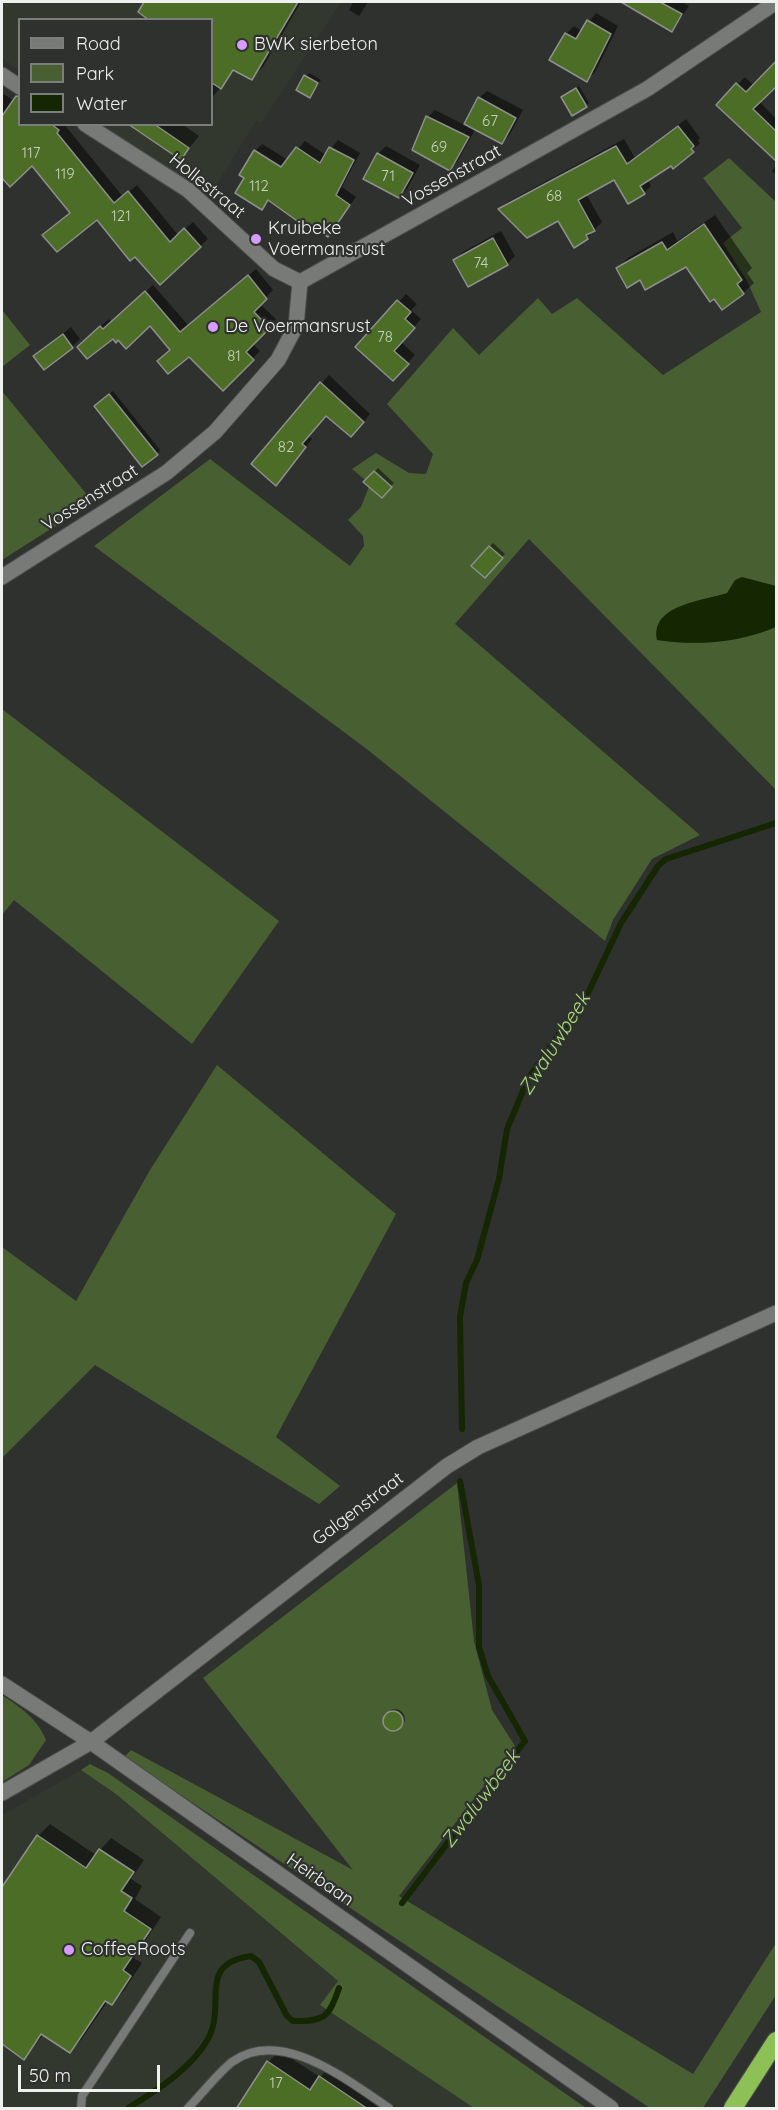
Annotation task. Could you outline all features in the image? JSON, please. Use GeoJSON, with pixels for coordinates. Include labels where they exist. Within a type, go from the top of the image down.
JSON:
{"type":"FeatureCollection","features":[{"type":"Feature","properties":{"kind":"highway"},"geometry":{"type":"LineString","coordinates":[[733,2109],[777,2041]]}},
{"type":"Feature","properties":{"kind":"street","name":"Vossenstraat"},"geometry":{"type":"LineString","coordinates":[[2,577],[166,472],[214,432],[278,360],[296,326],[300,282],[647,89],[776,2]]}},
{"type":"Feature","properties":{"kind":"street"},"geometry":{"type":"LineString","coordinates":[[2,75],[18,86]]}},
{"type":"Feature","properties":{"kind":"street","name":"Hollestraat"},"geometry":{"type":"LineString","coordinates":[[88,126],[188,190],[274,269],[300,282]]}},
{"type":"Feature","properties":{"kind":"street","name":"Galgenstraat"},"geometry":{"type":"LineString","coordinates":[[91,1742],[447,1466],[478,1447],[777,1312]]}},
{"type":"Feature","properties":{"kind":"street"},"geometry":{"type":"LineString","coordinates":[[2,1684],[91,1742],[2,1793]]}},
{"type":"Feature","properties":{"kind":"street","name":"Heirbaan"},"geometry":{"type":"LineString","coordinates":[[91,1742],[611,2109]]}},
{"type":"Feature","properties":{"kind":"lane"},"geometry":{"type":"LineString","coordinates":[[81,2109],[82,2096],[190,1933]]}},
{"type":"Feature","properties":{"kind":"lane"},"geometry":{"type":"LineString","coordinates":[[188,2109],[233,2061],[262,2049],[288,2052],[331,2069],[388,2109]]}},
{"type":"Feature","properties":{"kind":"shaded area"},"geometry":{"type":"Polygon","coordinates":[[[5,2],[341,2],[261,123],[256,121],[210,195],[105,126],[213,126],[213,18],[18,18],[18,69],[2,58],[2,7],[5,2]]]}},
{"type":"Feature","properties":{"kind":"shaded area"},"geometry":{"type":"Polygon","coordinates":[[[81,1770],[116,1794],[338,1981],[321,2005],[474,2108],[2,2108],[2,1815],[81,1770]]]}},
{"type":"Feature","properties":{"kind":"green space"},"geometry":{"type":"Polygon","coordinates":[[[729,158],[776,202],[776,790],[529,539],[455,624],[700,835],[652,859],[613,920],[605,941],[368,750],[94,546],[210,459],[350,566],[364,546],[363,536],[348,520],[361,507],[370,484],[352,469],[376,453],[409,473],[426,474],[433,454],[387,404],[453,328],[479,355],[538,298],[552,314],[577,298],[663,375],[761,312],[747,281],[723,243],[742,228],[703,178],[729,158]]]}},
{"type":"Feature","properties":{"kind":"green space"},"geometry":{"type":"Polygon","coordinates":[[[2,310],[30,345],[2,367],[2,310]]]}},
{"type":"Feature","properties":{"kind":"green space"},"geometry":{"type":"Polygon","coordinates":[[[2,391],[93,502],[2,560],[2,391]]]}},
{"type":"Feature","properties":{"kind":"green space"},"geometry":{"type":"Polygon","coordinates":[[[2,709],[279,921],[192,1044],[14,900],[2,915],[2,709]]]}},
{"type":"Feature","properties":{"kind":"green space"},"geometry":{"type":"Polygon","coordinates":[[[217,1065],[396,1214],[276,1437],[340,1486],[319,1504],[95,1365],[2,1458],[2,1247],[76,1301],[150,1170],[217,1065]]]}},
{"type":"Feature","properties":{"kind":"green space"},"geometry":{"type":"Polygon","coordinates":[[[457,1483],[474,1641],[492,1710],[515,1746],[399,1896],[693,2074],[776,1943],[776,1995],[703,2108],[650,2108],[124,1757],[131,1750],[353,1870],[203,1678],[457,1483]]]}},
{"type":"Feature","properties":{"kind":"green space"},"geometry":{"type":"Polygon","coordinates":[[[2,1695],[33,1720],[46,1740],[29,1765],[2,1782],[2,1695]]]}},
{"type":"Feature","properties":{"kind":"green space"},"geometry":{"type":"Polygon","coordinates":[[[90,1764],[108,1773],[586,2108],[474,2108],[320,2005],[338,1981],[116,1794],[81,1770],[90,1764]]]}},
{"type":"Feature","properties":{"kind":"water"},"geometry":{"type":"Polygon","coordinates":[[[742,577],[776,586],[776,627],[748,637],[718,642],[687,643],[657,640],[657,628],[661,619],[669,612],[692,602],[727,593],[735,580],[742,577]]]}},
{"type":"Feature","properties":{"kind":"building","name":"BWK sierbeton"},"geometry":{"type":"Polygon","coordinates":[[[144,2],[298,2],[252,80],[233,70],[221,89],[213,84],[213,18],[146,18],[138,12],[144,2]]]}},
{"type":"Feature","properties":{"kind":"building"},"geometry":{"type":"Polygon","coordinates":[[[621,2],[660,2],[682,14],[672,32],[621,2]]]}},
{"type":"Feature","properties":{"kind":"building"},"geometry":{"type":"Polygon","coordinates":[[[587,20],[611,34],[587,82],[549,60],[565,33],[576,39],[587,20]]]}},
{"type":"Feature","properties":{"kind":"building"},"geometry":{"type":"Polygon","coordinates":[[[777,60],[777,86],[753,109],[777,132],[777,162],[716,105],[736,83],[746,92],[777,60]]]}},
{"type":"Feature","properties":{"kind":"building"},"geometry":{"type":"Polygon","coordinates":[[[304,75],[318,83],[310,98],[296,90],[304,75]]]}},
{"type":"Feature","properties":{"kind":"building"},"geometry":{"type":"Polygon","coordinates":[[[576,88],[587,107],[572,116],[561,97],[576,88]]]}},
{"type":"Feature","properties":{"kind":"building"},"geometry":{"type":"Polygon","coordinates":[[[16,96],[18,96],[18,126],[54,126],[114,203],[128,191],[170,242],[184,228],[201,247],[160,285],[135,257],[130,261],[97,220],[57,252],[42,235],[70,213],[32,166],[10,187],[2,178],[2,116],[16,96]]]}},
{"type":"Feature","properties":{"kind":"building"},"geometry":{"type":"Polygon","coordinates":[[[478,97],[516,118],[502,144],[464,124],[478,97]]]}},
{"type":"Feature","properties":{"kind":"building"},"geometry":{"type":"Polygon","coordinates":[[[426,116],[469,137],[450,171],[412,150],[426,116]]]}},
{"type":"Feature","properties":{"kind":"building"},"geometry":{"type":"Polygon","coordinates":[[[131,126],[157,126],[189,148],[181,160],[131,126]]]}},
{"type":"Feature","properties":{"kind":"building"},"geometry":{"type":"Polygon","coordinates":[[[678,126],[694,146],[691,149],[694,152],[673,169],[671,166],[640,186],[645,194],[628,204],[614,180],[578,200],[595,231],[586,235],[588,239],[574,248],[558,221],[527,238],[498,209],[616,146],[627,164],[678,126]]]}},
{"type":"Feature","properties":{"kind":"building"},"geometry":{"type":"Polygon","coordinates":[[[296,147],[320,163],[329,147],[354,160],[336,195],[350,205],[328,237],[302,220],[300,223],[268,200],[262,210],[235,193],[244,178],[239,175],[254,150],[281,167],[296,147]]]}},
{"type":"Feature","properties":{"kind":"building"},"geometry":{"type":"Polygon","coordinates":[[[377,153],[413,173],[399,198],[363,179],[377,153]]]}},
{"type":"Feature","properties":{"kind":"building"},"geometry":{"type":"Polygon","coordinates":[[[704,224],[742,280],[737,284],[744,294],[722,310],[714,299],[710,302],[686,267],[645,290],[640,280],[627,288],[616,268],[662,242],[667,250],[704,224]]]}},
{"type":"Feature","properties":{"kind":"building"},"geometry":{"type":"Polygon","coordinates":[[[493,238],[508,265],[468,287],[453,260],[493,238]]]}},
{"type":"Feature","properties":{"kind":"building"},"geometry":{"type":"Polygon","coordinates":[[[248,275],[267,299],[254,312],[270,328],[246,352],[254,360],[223,391],[189,357],[168,374],[157,361],[170,350],[150,326],[126,349],[118,340],[116,343],[113,339],[87,359],[77,347],[100,326],[103,329],[145,291],[180,332],[248,275]]]}},
{"type":"Feature","properties":{"kind":"building"},"geometry":{"type":"Polygon","coordinates":[[[397,300],[411,312],[405,319],[415,328],[394,351],[409,364],[393,381],[355,347],[397,300]]]}},
{"type":"Feature","properties":{"kind":"building"},"geometry":{"type":"Polygon","coordinates":[[[63,334],[73,348],[44,370],[33,356],[63,334]]]}},
{"type":"Feature","properties":{"kind":"building"},"geometry":{"type":"Polygon","coordinates":[[[320,382],[364,422],[351,437],[326,416],[302,444],[306,447],[276,486],[251,464],[320,382]]]}},
{"type":"Feature","properties":{"kind":"building"},"geometry":{"type":"Polygon","coordinates":[[[109,394],[158,455],[142,467],[94,406],[109,394]]]}},
{"type":"Feature","properties":{"kind":"building"},"geometry":{"type":"Polygon","coordinates":[[[374,471],[392,487],[382,498],[363,482],[374,471]]]}},
{"type":"Feature","properties":{"kind":"building"},"geometry":{"type":"Polygon","coordinates":[[[489,546],[503,558],[485,578],[471,566],[489,546]]]}},
{"type":"Feature","properties":{"kind":"building"},"geometry":{"type":"Polygon","coordinates":[[[393,1711],[400,1714],[403,1721],[400,1728],[393,1731],[386,1728],[383,1721],[386,1714],[393,1711]]]}},
{"type":"Feature","properties":{"kind":"building","name":"CoffeeRoots"},"geometry":{"type":"Polygon","coordinates":[[[37,1835],[86,1868],[99,1849],[134,1872],[121,1891],[132,1898],[124,1911],[151,1929],[123,1970],[131,1976],[112,2005],[105,2001],[70,2053],[41,2034],[24,2060],[2,2044],[2,1887],[37,1835]]]}},
{"type":"Feature","properties":{"kind":"building"},"geometry":{"type":"Polygon","coordinates":[[[267,2061],[310,2090],[319,2076],[368,2109],[236,2109],[267,2061]]]}},
{"type":"Feature","properties":{"kind":"waterway","name":"Zwaluwbeek"},"geometry":{"type":"LineString","coordinates":[[462,1429],[460,1317],[466,1283],[477,1260],[499,1179],[507,1129],[528,1079],[589,991],[621,923],[658,866],[666,859],[776,823]]}},
{"type":"Feature","properties":{"kind":"waterway","name":"Zwaluwbeek"},"geometry":{"type":"LineString","coordinates":[[402,1903],[525,1741],[488,1676],[479,1647],[479,1585],[460,1481]]}},
{"type":"Feature","properties":{"kind":"waterway","name":"Zwaluwbeek"},"geometry":{"type":"LineString","coordinates":[[128,2108],[183,2070],[201,2050],[213,2025],[218,1976],[224,1967],[234,1960],[251,1956],[259,1962],[287,2016],[293,2021],[313,2020],[325,2015],[339,1988]]}},
{"type":"Feature","properties":{"kind":"place","name":"BWK sierbeton"},"geometry":{"type":"Point","coordinates":[242,45]}},
{"type":"Feature","properties":{"kind":"place","name":"Kruibeke Voermansrust"},"geometry":{"type":"Point","coordinates":[256,239]}},
{"type":"Feature","properties":{"kind":"place","name":"De Voermansrust"},"geometry":{"type":"Point","coordinates":[213,327]}},
{"type":"Feature","properties":{"kind":"place","name":"CoffeeRoots"},"geometry":{"type":"Point","coordinates":[69,1950]}}]}
